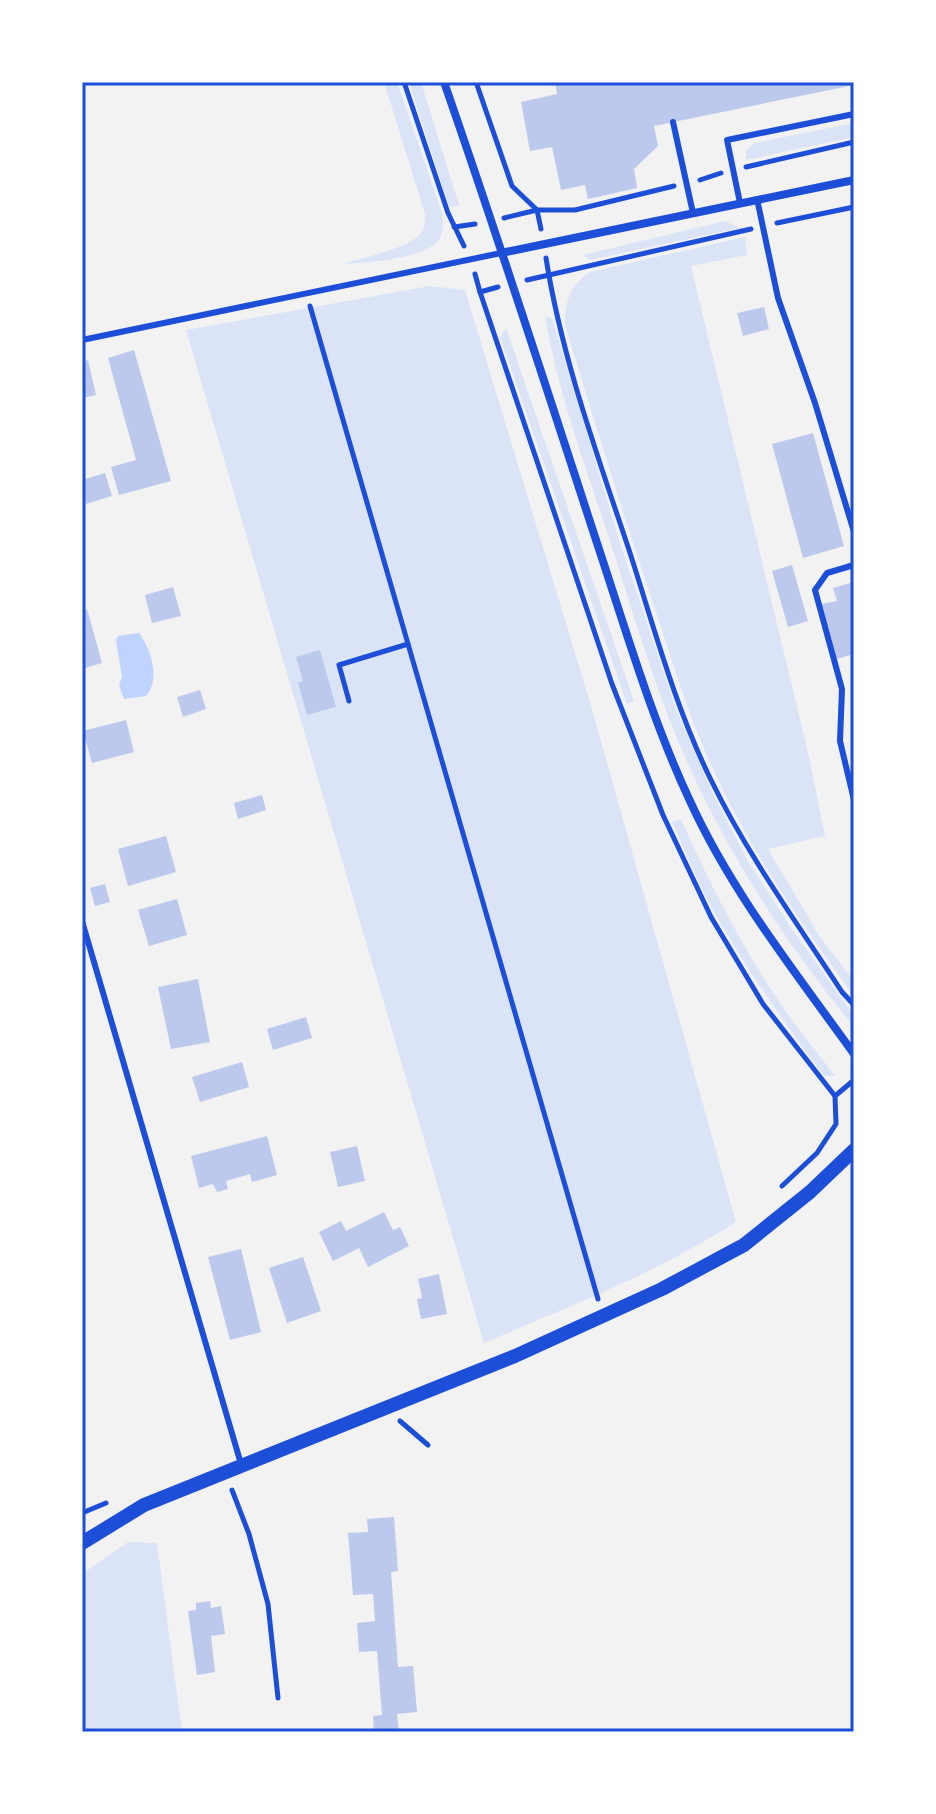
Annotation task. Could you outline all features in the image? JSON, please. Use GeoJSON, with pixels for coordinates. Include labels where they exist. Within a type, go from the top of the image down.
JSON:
{"type":"FeatureCollection","features":[{"type":"Feature","properties":{"kind":"street"},"geometry":{"type":"LineString","coordinates":[[444,82],[493,221],[644,684],[689,801],[718,857],[754,914],[854,1054]]}},
{"type":"Feature","properties":{"kind":"street"},"geometry":{"type":"LineString","coordinates":[[501,253],[854,180]]}},
{"type":"Feature","properties":{"kind":"street"},"geometry":{"type":"LineString","coordinates":[[82,1543],[144,1505],[515,1356],[662,1289],[744,1245],[810,1192],[854,1150]]}},
{"type":"Feature","properties":{"kind":"lane"},"geometry":{"type":"LineString","coordinates":[[740,203],[727,140],[854,114]]}},
{"type":"Feature","properties":{"kind":"lane"},"geometry":{"type":"LineString","coordinates":[[673,122],[693,213]]}},
{"type":"Feature","properties":{"kind":"lane"},"geometry":{"type":"LineString","coordinates":[[757,199],[778,298],[815,403],[854,532]]}},
{"type":"Feature","properties":{"kind":"lane"},"geometry":{"type":"LineString","coordinates":[[82,340],[501,253]]}},
{"type":"Feature","properties":{"kind":"lane"},"geometry":{"type":"LineString","coordinates":[[854,565],[827,573],[815,590],[842,689],[840,741],[854,800]]}},
{"type":"Feature","properties":{"kind":"lane"},"geometry":{"type":"LineString","coordinates":[[82,921],[242,1467]]}},
{"type":"Feature","properties":{"kind":"path"},"geometry":{"type":"LineString","coordinates":[[404,82],[454,227],[471,259],[480,292]]}},
{"type":"Feature","properties":{"kind":"path"},"geometry":{"type":"LineString","coordinates":[[476,82],[512,186],[537,210],[558,320],[600,463],[674,688],[711,779],[762,869],[842,992],[854,1005]]}},
{"type":"Feature","properties":{"kind":"path"},"geometry":{"type":"LineString","coordinates":[[454,227],[537,210],[575,210],[686,184],[733,169],[854,142]]}},
{"type":"Feature","properties":{"kind":"path"},"geometry":{"type":"LineString","coordinates":[[512,283],[854,207]]}},
{"type":"Feature","properties":{"kind":"path"},"geometry":{"type":"LineString","coordinates":[[305,292],[595,1294],[606,1314]]}},
{"type":"Feature","properties":{"kind":"path"},"geometry":{"type":"LineString","coordinates":[[349,701],[339,665],[408,644]]}},
{"type":"Feature","properties":{"kind":"path"},"geometry":{"type":"LineString","coordinates":[[777,1191],[817,1153],[836,1124],[835,1096]]}},
{"type":"Feature","properties":{"kind":"path"},"geometry":{"type":"LineString","coordinates":[[391,1407],[404,1426],[428,1445]]}},
{"type":"Feature","properties":{"kind":"path"},"geometry":{"type":"LineString","coordinates":[[226,1473],[249,1534],[268,1604],[278,1698]]}},
{"type":"Feature","properties":{"kind":"shaded area"},"geometry":{"type":"Polygon","coordinates":[[[384,82],[397,82],[442,213],[442,232],[433,245],[423,251],[380,261],[342,264],[407,243],[421,233],[424,226],[425,214],[384,82]]]}},
{"type":"Feature","properties":{"kind":"shaded area"},"geometry":{"type":"Polygon","coordinates":[[[409,82],[421,82],[459,205],[452,207],[448,204],[409,82]]]}},
{"type":"Feature","properties":{"kind":"shaded area"},"geometry":{"type":"Polygon","coordinates":[[[854,123],[854,137],[746,160],[746,151],[754,143],[854,123]]]}},
{"type":"Feature","properties":{"kind":"shaded area"},"geometry":{"type":"Polygon","coordinates":[[[725,221],[740,228],[590,260],[583,255],[725,221]]]}},
{"type":"Feature","properties":{"kind":"shaded area"},"geometry":{"type":"Polygon","coordinates":[[[745,237],[747,255],[691,266],[809,757],[825,836],[768,849],[820,937],[854,981],[854,996],[760,858],[704,750],[632,538],[565,325],[570,294],[590,272],[745,237]]]}},
{"type":"Feature","properties":{"kind":"shaded area"},"geometry":{"type":"Polygon","coordinates":[[[430,286],[465,290],[592,709],[736,1222],[644,1273],[484,1343],[186,330],[430,286]]]}},
{"type":"Feature","properties":{"kind":"shaded area"},"geometry":{"type":"Polygon","coordinates":[[[545,317],[552,318],[619,540],[677,712],[712,792],[748,861],[854,1016],[854,1027],[799,955],[749,879],[685,758],[652,672],[573,429],[545,317]]]}},
{"type":"Feature","properties":{"kind":"shaded area"},"geometry":{"type":"Polygon","coordinates":[[[506,328],[634,701],[627,704],[500,337],[506,328]]]}},
{"type":"Feature","properties":{"kind":"shaded area"},"geometry":{"type":"Polygon","coordinates":[[[681,819],[714,890],[752,959],[835,1076],[824,1076],[735,947],[703,891],[672,822],[681,819]]]}},
{"type":"Feature","properties":{"kind":"shaded area"},"geometry":{"type":"Polygon","coordinates":[[[128,1542],[157,1543],[182,1732],[82,1732],[82,1574],[128,1542]]]}},
{"type":"Feature","properties":{"kind":"water"},"geometry":{"type":"Polygon","coordinates":[[[139,633],[153,664],[153,682],[146,696],[124,699],[119,685],[122,677],[116,640],[118,636],[139,633]]]}},
{"type":"Feature","properties":{"kind":"building"},"geometry":{"type":"Polygon","coordinates":[[[555,82],[854,82],[854,85],[654,126],[658,146],[634,169],[637,188],[588,199],[585,185],[561,190],[552,147],[530,151],[521,102],[557,94],[555,82]]]}},
{"type":"Feature","properties":{"kind":"building"},"geometry":{"type":"Polygon","coordinates":[[[764,307],[769,329],[743,336],[737,313],[764,307]]]}},
{"type":"Feature","properties":{"kind":"building"},"geometry":{"type":"Polygon","coordinates":[[[134,350],[171,481],[119,495],[111,467],[136,460],[108,358],[134,350]]]}},
{"type":"Feature","properties":{"kind":"building"},"geometry":{"type":"Polygon","coordinates":[[[88,360],[96,395],[82,398],[82,362],[88,360]]]}},
{"type":"Feature","properties":{"kind":"building"},"geometry":{"type":"Polygon","coordinates":[[[813,433],[844,546],[803,558],[772,444],[813,433]]]}},
{"type":"Feature","properties":{"kind":"building"},"geometry":{"type":"Polygon","coordinates":[[[105,473],[112,496],[82,505],[82,480],[105,473]]]}},
{"type":"Feature","properties":{"kind":"building"},"geometry":{"type":"Polygon","coordinates":[[[792,565],[808,621],[788,627],[772,571],[792,565]]]}},
{"type":"Feature","properties":{"kind":"building"},"geometry":{"type":"Polygon","coordinates":[[[854,582],[854,654],[837,659],[822,604],[837,601],[833,588],[854,582]]]}},
{"type":"Feature","properties":{"kind":"building"},"geometry":{"type":"Polygon","coordinates":[[[173,587],[181,616],[152,623],[145,595],[173,587]]]}},
{"type":"Feature","properties":{"kind":"building"},"geometry":{"type":"Polygon","coordinates":[[[87,609],[102,663],[82,669],[82,611],[87,609]]]}},
{"type":"Feature","properties":{"kind":"building"},"geometry":{"type":"Polygon","coordinates":[[[320,650],[336,707],[307,715],[298,683],[303,681],[296,657],[320,650]]]}},
{"type":"Feature","properties":{"kind":"building"},"geometry":{"type":"Polygon","coordinates":[[[200,690],[206,709],[183,717],[177,697],[200,690]]]}},
{"type":"Feature","properties":{"kind":"building"},"geometry":{"type":"Polygon","coordinates":[[[126,720],[134,752],[92,763],[83,731],[126,720]]]}},
{"type":"Feature","properties":{"kind":"building"},"geometry":{"type":"Polygon","coordinates":[[[262,795],[266,810],[238,819],[234,803],[262,795]]]}},
{"type":"Feature","properties":{"kind":"building"},"geometry":{"type":"Polygon","coordinates":[[[166,836],[176,872],[128,886],[118,849],[166,836]]]}},
{"type":"Feature","properties":{"kind":"building"},"geometry":{"type":"Polygon","coordinates":[[[105,884],[110,902],[95,906],[90,888],[105,884]]]}},
{"type":"Feature","properties":{"kind":"building"},"geometry":{"type":"Polygon","coordinates":[[[177,899],[187,935],[149,946],[138,910],[177,899]]]}},
{"type":"Feature","properties":{"kind":"building"},"geometry":{"type":"Polygon","coordinates":[[[198,979],[210,1042],[171,1049],[158,987],[198,979]]]}},
{"type":"Feature","properties":{"kind":"building"},"geometry":{"type":"Polygon","coordinates":[[[306,1017],[312,1038],[273,1050],[267,1029],[306,1017]]]}},
{"type":"Feature","properties":{"kind":"building"},"geometry":{"type":"Polygon","coordinates":[[[242,1062],[249,1087],[200,1102],[192,1077],[242,1062]]]}},
{"type":"Feature","properties":{"kind":"building"},"geometry":{"type":"Polygon","coordinates":[[[267,1136],[277,1175],[252,1182],[250,1174],[226,1181],[228,1189],[217,1192],[213,1184],[199,1188],[191,1156],[267,1136]]]}},
{"type":"Feature","properties":{"kind":"building"},"geometry":{"type":"Polygon","coordinates":[[[357,1146],[365,1181],[338,1187],[330,1152],[357,1146]]]}},
{"type":"Feature","properties":{"kind":"building"},"geometry":{"type":"Polygon","coordinates":[[[384,1212],[393,1230],[400,1227],[409,1246],[368,1267],[359,1248],[333,1261],[319,1232],[341,1221],[346,1231],[384,1212]]]}},
{"type":"Feature","properties":{"kind":"building"},"geometry":{"type":"Polygon","coordinates":[[[241,1249],[261,1332],[230,1340],[208,1257],[241,1249]]]}},
{"type":"Feature","properties":{"kind":"building"},"geometry":{"type":"Polygon","coordinates":[[[303,1257],[321,1311],[287,1323],[269,1268],[303,1257]]]}},
{"type":"Feature","properties":{"kind":"building"},"geometry":{"type":"Polygon","coordinates":[[[439,1274],[447,1314],[421,1319],[417,1299],[422,1298],[418,1279],[439,1274]]]}},
{"type":"Feature","properties":{"kind":"building"},"geometry":{"type":"Polygon","coordinates":[[[394,1517],[398,1571],[391,1572],[398,1667],[413,1666],[417,1712],[397,1714],[399,1732],[374,1732],[373,1716],[382,1715],[377,1651],[359,1652],[357,1623],[375,1621],[373,1594],[353,1595],[348,1533],[368,1532],[367,1519],[394,1517]]]}},
{"type":"Feature","properties":{"kind":"building"},"geometry":{"type":"Polygon","coordinates":[[[210,1601],[211,1608],[221,1606],[225,1634],[211,1636],[215,1672],[197,1675],[188,1611],[196,1610],[196,1603],[210,1601]]]}}]}
